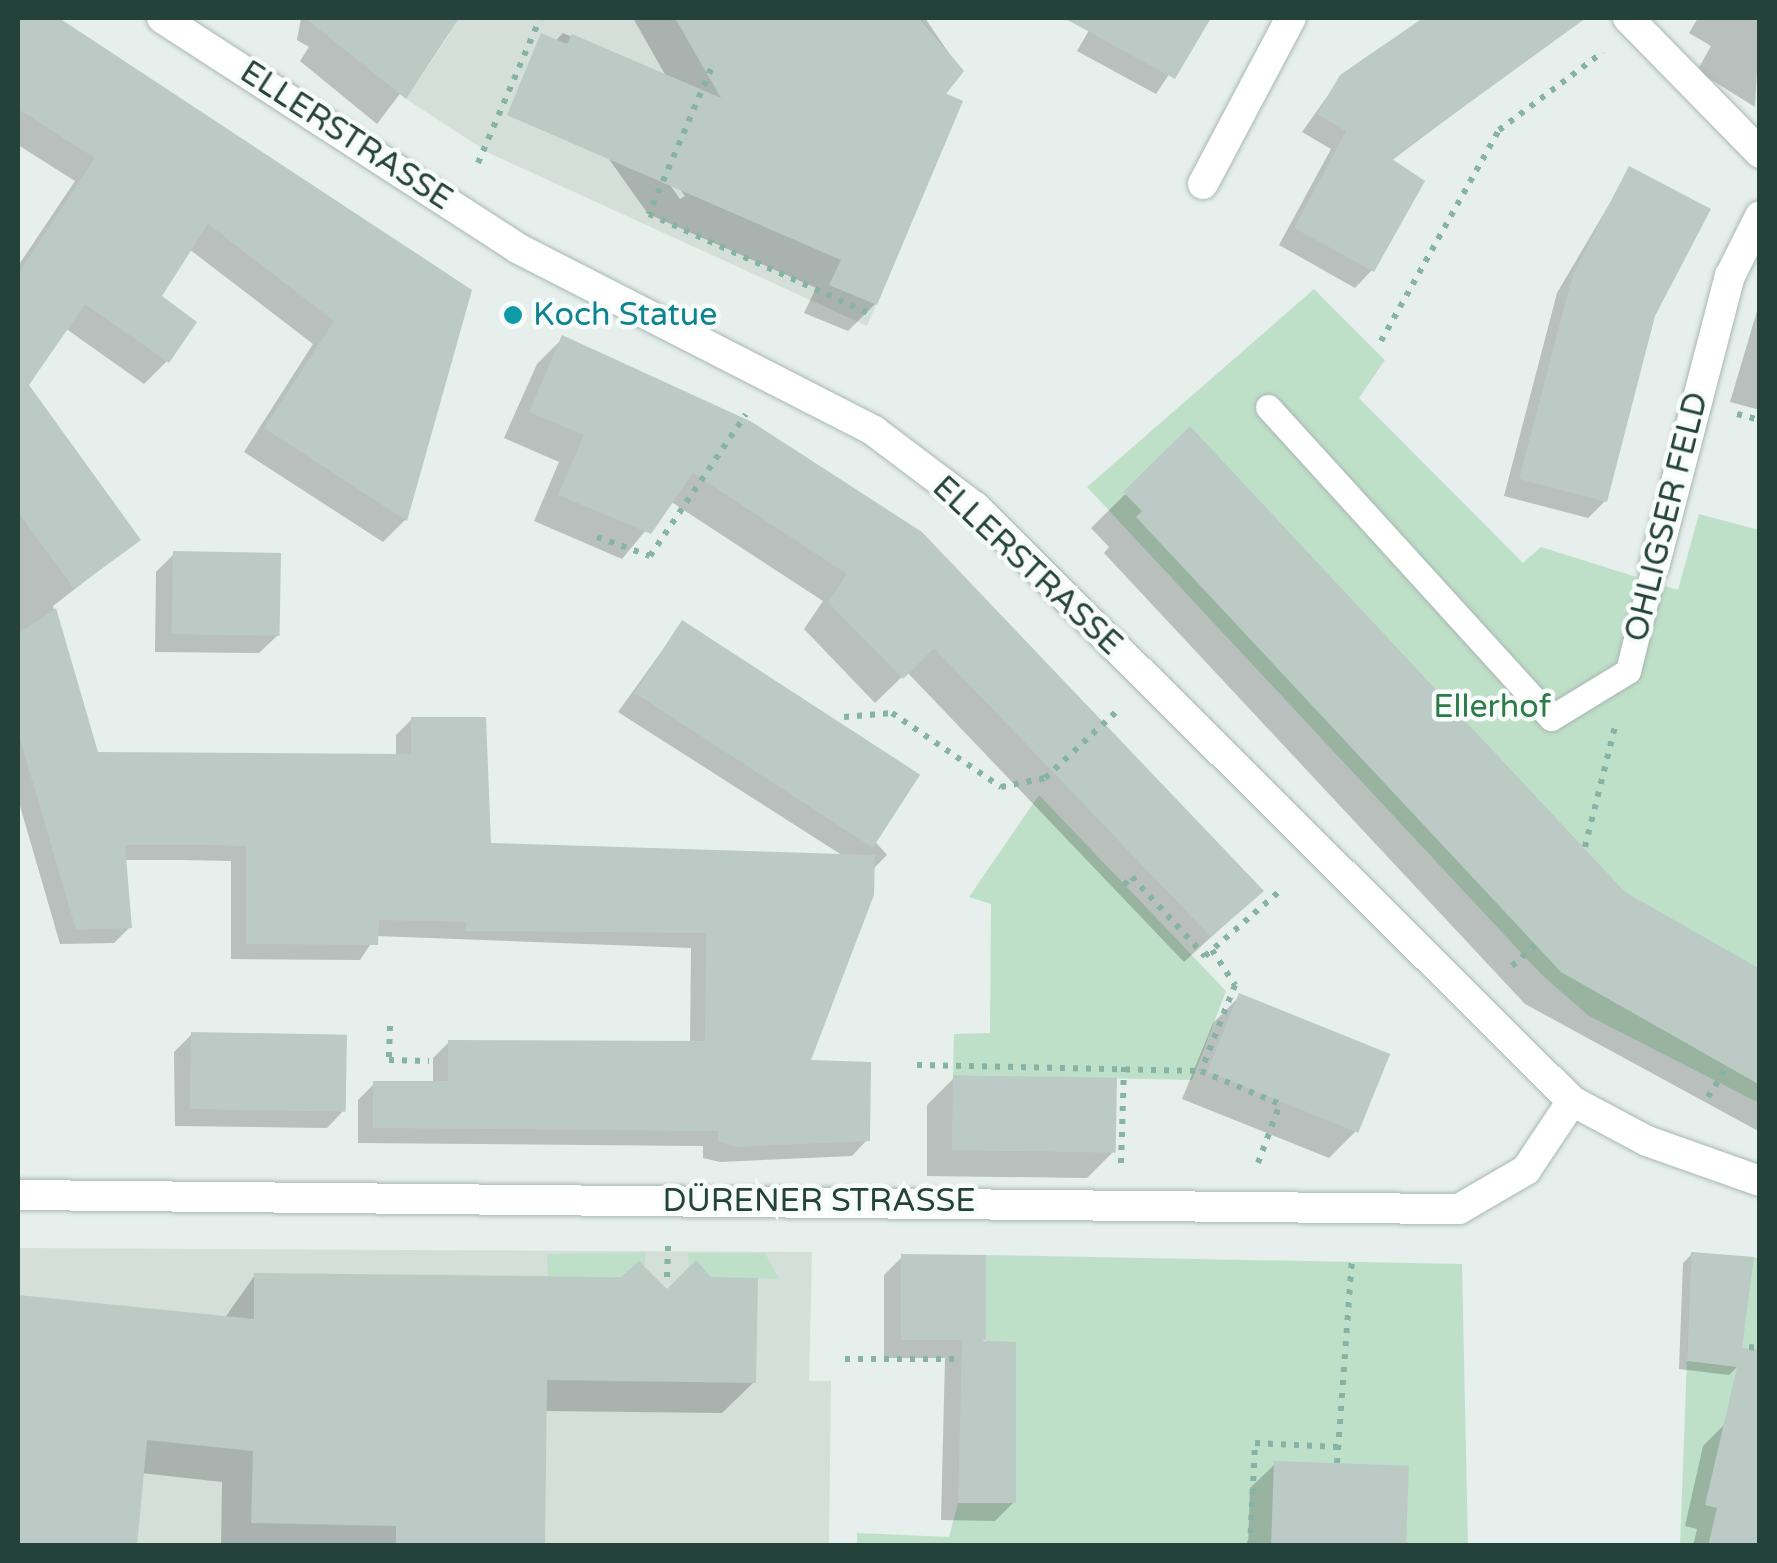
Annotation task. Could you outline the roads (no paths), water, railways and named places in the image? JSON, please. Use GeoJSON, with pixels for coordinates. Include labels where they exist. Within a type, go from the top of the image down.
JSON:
{"type":"FeatureCollection","features":[{"type":"Feature","properties":{"kind":"street","name":"ELLERSTRASSE"},"geometry":{"type":"LineString","coordinates":[[162,18],[517,248],[802,388],[976,507],[1572,1102],[1647,1141],[1760,1181]]}},
{"type":"Feature","properties":{"kind":"street"},"geometry":{"type":"LineString","coordinates":[[1203,184],[1292,18]]}},
{"type":"Feature","properties":{"kind":"street"},"geometry":{"type":"LineString","coordinates":[[1632,22],[1760,153]]}},
{"type":"Feature","properties":{"kind":"street","name":"OHLIGSER FELD"},"geometry":{"type":"LineString","coordinates":[[1654,566],[1730,276],[1760,216]]}},
{"type":"Feature","properties":{"kind":"street","name":"DÜRENER STRASSE"},"geometry":{"type":"LineString","coordinates":[[18,1195],[1459,1209],[1526,1170],[1572,1102]]}},
{"type":"Feature","properties":{"kind":"lane","name":"OHLIGSER FELD"},"geometry":{"type":"LineString","coordinates":[[1268,407],[1551,718],[1628,671],[1654,566]]}},
{"type":"Feature","properties":{"kind":"place","name":"Koch Statue"},"geometry":{"type":"Point","coordinates":[513,315]}},
{"type":"Feature","properties":{"kind":"park label","name":"Ellerhof"},"geometry":{"type":"Point","coordinates":[1492,707]}}]}
